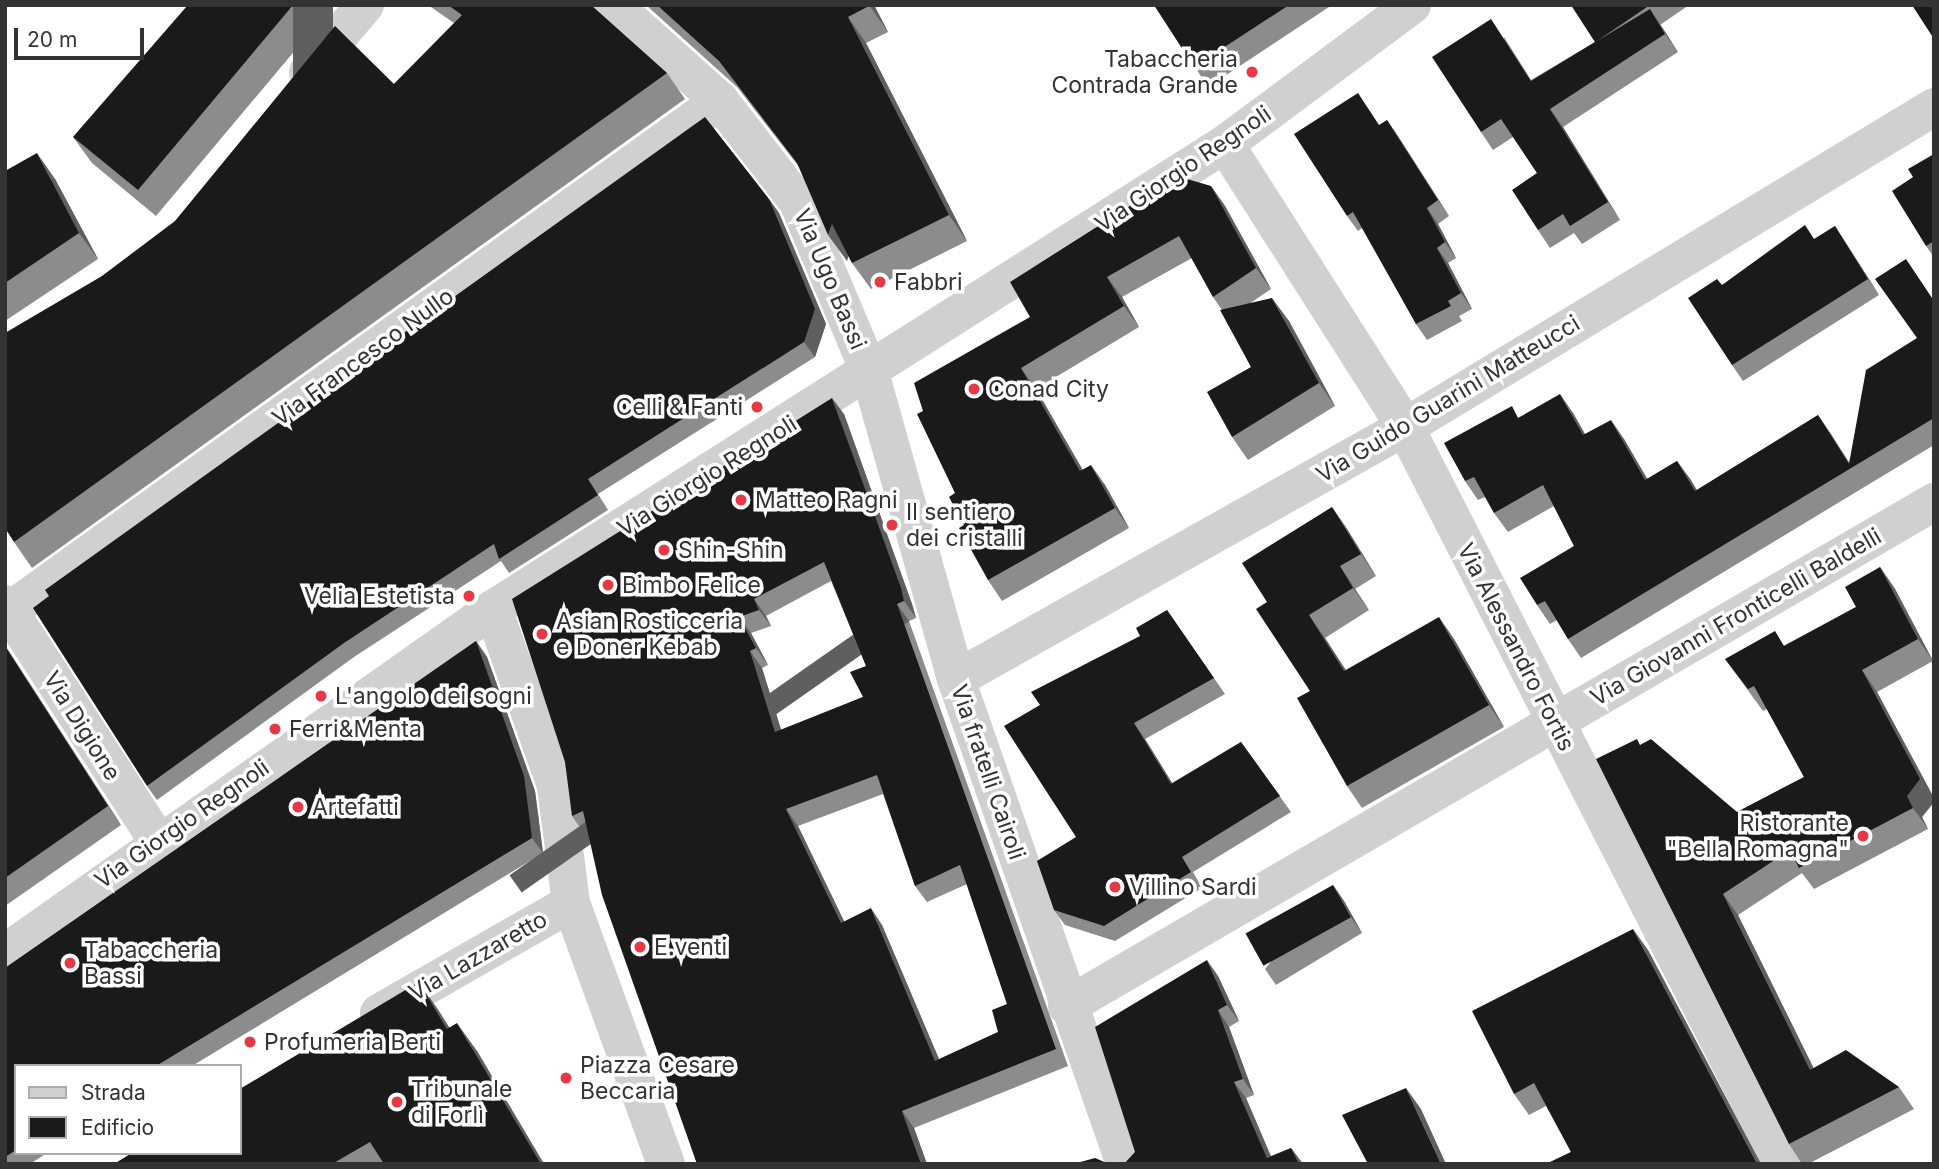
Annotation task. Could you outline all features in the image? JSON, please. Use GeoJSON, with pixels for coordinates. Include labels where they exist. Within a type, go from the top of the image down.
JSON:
{"type":"FeatureCollection","features":[{"type":"Feature","properties":{"kind":"street"},"geometry":{"type":"LineString","coordinates":[[284,99],[365,5]]}},
{"type":"Feature","properties":{"kind":"street","name":"Via Ugo Bassi"},"geometry":{"type":"LineString","coordinates":[[613,5],[720,101],[798,202],[870,373]]}},
{"type":"Feature","properties":{"kind":"street","name":"Via Giorgio Regnoli"},"geometry":{"type":"LineString","coordinates":[[5,953],[157,840],[493,609],[870,373],[1225,144],[1396,10]]}},
{"type":"Feature","properties":{"kind":"street","name":"Via Francesco Nullo"},"geometry":{"type":"LineString","coordinates":[[7,610],[720,101]]}},
{"type":"Feature","properties":{"kind":"street","name":"Via Guido Guarini Matteucci"},"geometry":{"type":"LineString","coordinates":[[956,679],[1405,427],[1934,107]]}},
{"type":"Feature","properties":{"kind":"street","name":"Via Alessandro Fortis"},"geometry":{"type":"LineString","coordinates":[[1225,144],[1405,427],[1553,723],[1782,1164]]}},
{"type":"Feature","properties":{"kind":"street","name":"Via fratelli Cairoli"},"geometry":{"type":"LineString","coordinates":[[870,373],[956,679],[1067,1006],[1125,1164]]}},
{"type":"Feature","properties":{"kind":"street","name":"Via Giovanni Fronticelli Baldelli"},"geometry":{"type":"LineString","coordinates":[[1067,1006],[1934,502]]}},
{"type":"Feature","properties":{"kind":"street"},"geometry":{"type":"LineString","coordinates":[[493,609],[556,786],[571,903],[666,1164]]}},
{"type":"Feature","properties":{"kind":"street","name":"Via Digione"},"geometry":{"type":"LineString","coordinates":[[7,610],[157,840]]}},
{"type":"Feature","properties":{"kind":"street","name":"Via Lazzaretto"},"geometry":{"type":"LineString","coordinates":[[346,1032],[571,903]]}},
{"type":"Feature","properties":{"kind":"building"},"geometry":{"type":"Polygon","coordinates":[[[188,5],[293,5],[138,190],[73,137],[188,5]]]}},
{"type":"Feature","properties":{"kind":"building"},"geometry":{"type":"Polygon","coordinates":[[[448,5],[591,5],[667,73],[14,542],[5,528],[5,333],[102,276],[175,221],[335,26],[394,84],[462,15],[448,5]]]}},
{"type":"Feature","properties":{"kind":"building"},"geometry":{"type":"Polygon","coordinates":[[[657,5],[869,5],[848,17],[949,215],[852,263],[832,224],[828,235],[797,163],[719,61],[657,5]]]}},
{"type":"Feature","properties":{"kind":"building"},"geometry":{"type":"Polygon","coordinates":[[[1154,5],[1289,5],[1194,67],[1154,5]]]}},
{"type":"Feature","properties":{"kind":"building"},"geometry":{"type":"Polygon","coordinates":[[[1571,5],[1650,5],[1597,41],[1650,9],[1665,34],[1550,109],[1608,202],[1570,226],[1563,214],[1538,230],[1512,190],[1537,173],[1501,119],[1481,132],[1432,57],[1491,19],[1531,81],[1595,42],[1571,5]]]}},
{"type":"Feature","properties":{"kind":"building"},"geometry":{"type":"Polygon","coordinates":[[[1912,5],[1934,5],[1934,39],[1912,5]]]}},
{"type":"Feature","properties":{"kind":"building"},"geometry":{"type":"Polygon","coordinates":[[[1358,93],[1379,125],[1387,120],[1438,200],[1427,208],[1445,242],[1437,248],[1461,293],[1448,301],[1451,306],[1416,324],[1353,212],[1347,216],[1294,134],[1358,93]]]}},
{"type":"Feature","properties":{"kind":"building"},"geometry":{"type":"Polygon","coordinates":[[[705,117],[769,199],[815,309],[804,342],[588,479],[598,495],[499,559],[494,544],[344,643],[147,786],[33,608],[49,596],[45,590],[705,117]]]}},
{"type":"Feature","properties":{"kind":"building"},"geometry":{"type":"Polygon","coordinates":[[[37,153],[79,233],[5,283],[5,171],[37,153]]]}},
{"type":"Feature","properties":{"kind":"building"},"geometry":{"type":"Polygon","coordinates":[[[1934,154],[1934,241],[1926,246],[1892,191],[1913,177],[1908,169],[1934,154]]]}},
{"type":"Feature","properties":{"kind":"building"},"geometry":{"type":"Polygon","coordinates":[[[1177,176],[1211,186],[1256,268],[1213,297],[1179,236],[1107,277],[1124,306],[1021,368],[1080,471],[1091,465],[1115,508],[988,580],[959,528],[964,525],[949,497],[955,493],[917,414],[923,411],[914,383],[1030,317],[1010,282],[1177,176]]]}},
{"type":"Feature","properties":{"kind":"building"},"geometry":{"type":"Polygon","coordinates":[[[1805,225],[1814,239],[1835,226],[1868,279],[1732,365],[1688,298],[1717,279],[1722,285],[1805,225]]]}},
{"type":"Feature","properties":{"kind":"building"},"geometry":{"type":"Polygon","coordinates":[[[1906,259],[1934,301],[1934,418],[1568,639],[1545,601],[1537,605],[1520,578],[1574,546],[1543,485],[1494,513],[1474,477],[1465,481],[1444,443],[1512,406],[1518,418],[1560,394],[1583,435],[1611,420],[1645,480],[1677,461],[1695,491],[1818,415],[1849,464],[1866,370],[1917,338],[1875,279],[1906,259]]]}},
{"type":"Feature","properties":{"kind":"building"},"geometry":{"type":"Polygon","coordinates":[[[1272,298],[1319,383],[1232,437],[1207,392],[1251,367],[1220,310],[1272,298]]]}},
{"type":"Feature","properties":{"kind":"building"},"geometry":{"type":"Polygon","coordinates":[[[832,398],[901,588],[904,601],[897,604],[1056,1049],[902,1111],[921,1164],[697,1164],[602,895],[583,811],[572,816],[565,762],[512,599],[832,398]],[[824,562],[754,599],[759,610],[739,617],[756,648],[750,651],[775,732],[863,697],[850,672],[866,666],[824,562]],[[877,775],[786,809],[841,923],[871,908],[935,1061],[998,1032],[992,1010],[1007,1004],[960,865],[915,886],[877,775]]]}},
{"type":"Feature","properties":{"kind":"building"},"geometry":{"type":"Polygon","coordinates":[[[1332,507],[1361,554],[1340,566],[1353,588],[1309,615],[1344,671],[1439,617],[1489,705],[1347,786],[1297,698],[1310,691],[1256,609],[1267,602],[1242,563],[1332,507]]]}},
{"type":"Feature","properties":{"kind":"building"},"geometry":{"type":"Polygon","coordinates":[[[1880,567],[1918,639],[1862,670],[1920,779],[1907,796],[1913,808],[1799,868],[1790,850],[1723,894],[1810,1070],[1846,1050],[1899,1087],[1789,1144],[1596,759],[1637,739],[1640,745],[1651,739],[1737,812],[1804,777],[1754,686],[1748,689],[1725,659],[1775,631],[1784,646],[1856,607],[1845,587],[1880,567]]]}},
{"type":"Feature","properties":{"kind":"building"},"geometry":{"type":"Polygon","coordinates":[[[1167,610],[1214,678],[1134,723],[1171,784],[1241,742],[1280,796],[1182,857],[1191,872],[1104,926],[1054,910],[1037,861],[1076,837],[1004,726],[1040,705],[1031,692],[1140,636],[1136,628],[1167,610]]]}},
{"type":"Feature","properties":{"kind":"building"},"geometry":{"type":"Polygon","coordinates":[[[476,641],[524,776],[532,838],[159,1064],[14,1064],[14,1151],[5,1157],[5,968],[476,641]]]}},
{"type":"Feature","properties":{"kind":"building"},"geometry":{"type":"Polygon","coordinates":[[[5,646],[108,806],[5,878],[5,646]]]}},
{"type":"Feature","properties":{"kind":"building"},"geometry":{"type":"Polygon","coordinates":[[[1333,885],[1351,917],[1263,966],[1246,933],[1333,885]]]}},
{"type":"Feature","properties":{"kind":"building"},"geometry":{"type":"Polygon","coordinates":[[[1633,929],[1756,1162],[1753,1164],[1546,1164],[1571,1152],[1534,1083],[1514,1094],[1472,1011],[1633,929]]]}},
{"type":"Feature","properties":{"kind":"building"},"geometry":{"type":"Polygon","coordinates":[[[1207,960],[1227,1005],[1218,1010],[1243,1079],[1234,1082],[1267,1158],[1291,1148],[1299,1164],[1124,1164],[1135,1152],[1095,1027],[1207,960]]]}},
{"type":"Feature","properties":{"kind":"building","name":"Tribunale di Forlì"},"geometry":{"type":"Polygon","coordinates":[[[419,982],[447,1029],[457,1023],[541,1164],[384,1164],[370,1142],[332,1164],[114,1164],[129,1155],[242,1155],[242,1088],[419,982]]]}},
{"type":"Feature","properties":{"kind":"building"},"geometry":{"type":"Polygon","coordinates":[[[1406,1088],[1441,1164],[1368,1164],[1342,1115],[1406,1088]]]}},
{"type":"Feature","properties":{"kind":"building"},"geometry":{"type":"Polygon","coordinates":[[[1095,1158],[1109,1164],[1073,1164],[1095,1158]]]}},
{"type":"Feature","properties":{"kind":"place","name":"Tabaccheria Contrada Grande"},"geometry":{"type":"Point","coordinates":[1252,72]}},
{"type":"Feature","properties":{"kind":"place","name":"Fabbri"},"geometry":{"type":"Point","coordinates":[880,282]}},
{"type":"Feature","properties":{"kind":"place","name":"Conad City"},"geometry":{"type":"Point","coordinates":[974,389]}},
{"type":"Feature","properties":{"kind":"place","name":"Celli & Fanti"},"geometry":{"type":"Point","coordinates":[757,407]}},
{"type":"Feature","properties":{"kind":"place","name":"Matteo Ragni"},"geometry":{"type":"Point","coordinates":[741,500]}},
{"type":"Feature","properties":{"kind":"place","name":"Il sentiero dei cristalli"},"geometry":{"type":"Point","coordinates":[892,525]}},
{"type":"Feature","properties":{"kind":"place","name":"Shin-Shin"},"geometry":{"type":"Point","coordinates":[664,550]}},
{"type":"Feature","properties":{"kind":"place","name":"Bimbo Felice"},"geometry":{"type":"Point","coordinates":[608,585]}},
{"type":"Feature","properties":{"kind":"place","name":"Velia Estetista"},"geometry":{"type":"Point","coordinates":[469,596]}},
{"type":"Feature","properties":{"kind":"place","name":"Asian Rosticceria e Doner Kebab"},"geometry":{"type":"Point","coordinates":[542,634]}},
{"type":"Feature","properties":{"kind":"place","name":"L'angolo dei sogni"},"geometry":{"type":"Point","coordinates":[321,696]}},
{"type":"Feature","properties":{"kind":"place","name":"Ferri&Menta"},"geometry":{"type":"Point","coordinates":[275,729]}},
{"type":"Feature","properties":{"kind":"place","name":"Artefatti"},"geometry":{"type":"Point","coordinates":[298,807]}},
{"type":"Feature","properties":{"kind":"place","name":"Ristorante \"Bella Romagna\""},"geometry":{"type":"Point","coordinates":[1863,836]}},
{"type":"Feature","properties":{"kind":"place","name":"Villino Sardi"},"geometry":{"type":"Point","coordinates":[1115,887]}},
{"type":"Feature","properties":{"kind":"place","name":"E.venti"},"geometry":{"type":"Point","coordinates":[640,947]}},
{"type":"Feature","properties":{"kind":"place","name":"Tabaccheria Bassi"},"geometry":{"type":"Point","coordinates":[70,963]}},
{"type":"Feature","properties":{"kind":"place","name":"Profumeria Berti"},"geometry":{"type":"Point","coordinates":[250,1042]}},
{"type":"Feature","properties":{"kind":"place","name":"Piazza Cesare Beccaria"},"geometry":{"type":"Point","coordinates":[566,1078]}},
{"type":"Feature","properties":{"kind":"place","name":"Tribunale di Forlì"},"geometry":{"type":"Point","coordinates":[397,1102]}}]}
